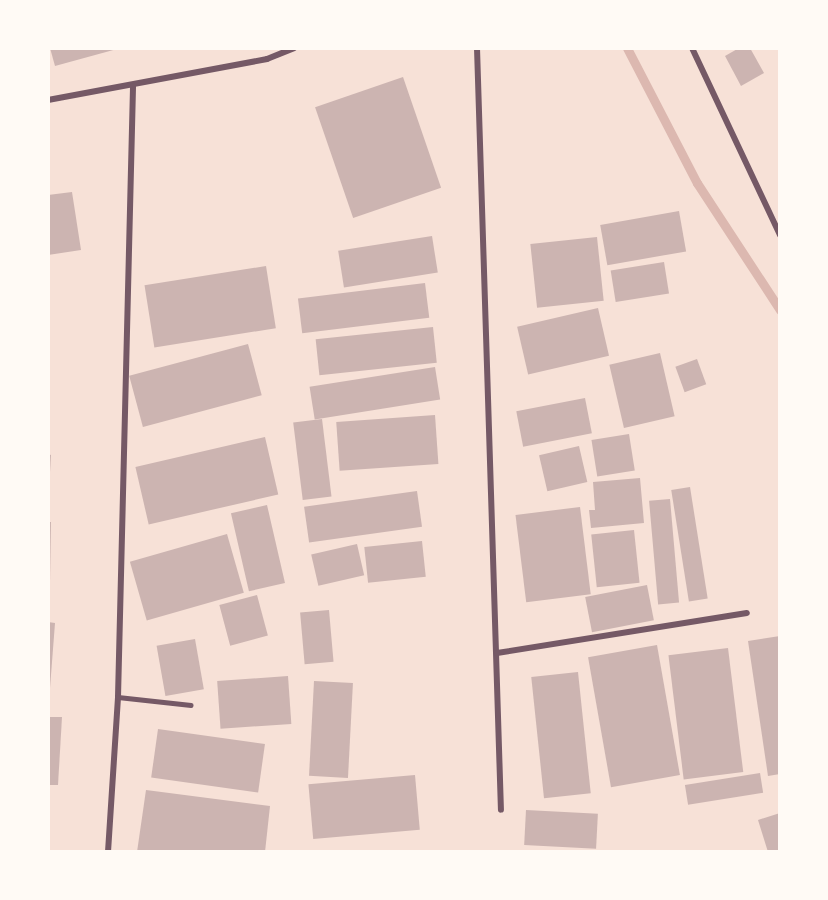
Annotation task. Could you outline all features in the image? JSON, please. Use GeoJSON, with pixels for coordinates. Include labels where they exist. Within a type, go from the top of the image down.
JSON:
{"type":"FeatureCollection","features":[{"type":"Feature","properties":{"kind":"street"},"geometry":{"type":"LineString","coordinates":[[48,100],[133,86],[267,59],[294,48]]}},
{"type":"Feature","properties":{"kind":"street"},"geometry":{"type":"LineString","coordinates":[[477,48],[501,810]]}},
{"type":"Feature","properties":{"kind":"street"},"geometry":{"type":"LineString","coordinates":[[692,48],[780,235]]}},
{"type":"Feature","properties":{"kind":"street"},"geometry":{"type":"LineString","coordinates":[[108,852],[118,697],[133,86]]}},
{"type":"Feature","properties":{"kind":"street"},"geometry":{"type":"LineString","coordinates":[[497,653],[747,614]]}},
{"type":"Feature","properties":{"kind":"lane"},"geometry":{"type":"LineString","coordinates":[[118,697],[191,705]]}},
{"type":"Feature","properties":{"kind":"building"},"geometry":{"type":"Polygon","coordinates":[[[50,48],[117,48],[117,49],[55,66],[50,48]]]}},
{"type":"Feature","properties":{"kind":"building"},"geometry":{"type":"Polygon","coordinates":[[[739,48],[750,48],[764,73],[741,86],[725,56],[739,48]]]}},
{"type":"Feature","properties":{"kind":"building"},"geometry":{"type":"Polygon","coordinates":[[[403,77],[441,188],[353,218],[315,107],[403,77]]]}},
{"type":"Feature","properties":{"kind":"building"},"geometry":{"type":"Polygon","coordinates":[[[72,192],[81,250],[48,255],[48,195],[72,192]]]}},
{"type":"Feature","properties":{"kind":"building"},"geometry":{"type":"Polygon","coordinates":[[[679,211],[686,251],[607,265],[600,225],[679,211]]]}},
{"type":"Feature","properties":{"kind":"building"},"geometry":{"type":"Polygon","coordinates":[[[432,236],[438,273],[344,287],[338,251],[432,236]]]}},
{"type":"Feature","properties":{"kind":"building"},"geometry":{"type":"Polygon","coordinates":[[[597,237],[604,301],[537,308],[530,244],[597,237]]]}},
{"type":"Feature","properties":{"kind":"building"},"geometry":{"type":"Polygon","coordinates":[[[664,262],[669,294],[616,302],[611,270],[664,262]]]}},
{"type":"Feature","properties":{"kind":"building"},"geometry":{"type":"Polygon","coordinates":[[[266,266],[276,328],[154,347],[145,285],[266,266]]]}},
{"type":"Feature","properties":{"kind":"building"},"geometry":{"type":"Polygon","coordinates":[[[425,283],[429,318],[302,333],[298,299],[425,283]]]}},
{"type":"Feature","properties":{"kind":"building"},"geometry":{"type":"Polygon","coordinates":[[[598,308],[609,356],[528,374],[517,327],[598,308]]]}},
{"type":"Feature","properties":{"kind":"building"},"geometry":{"type":"Polygon","coordinates":[[[433,327],[437,363],[319,375],[316,339],[433,327]]]}},
{"type":"Feature","properties":{"kind":"building"},"geometry":{"type":"Polygon","coordinates":[[[248,344],[262,395],[143,427],[129,376],[248,344]]]}},
{"type":"Feature","properties":{"kind":"building"},"geometry":{"type":"Polygon","coordinates":[[[660,353],[675,416],[624,428],[609,365],[660,353]]]}},
{"type":"Feature","properties":{"kind":"building"},"geometry":{"type":"Polygon","coordinates":[[[697,359],[706,384],[685,392],[675,367],[697,359]]]}},
{"type":"Feature","properties":{"kind":"building"},"geometry":{"type":"Polygon","coordinates":[[[435,367],[440,400],[315,419],[310,387],[435,367]]]}},
{"type":"Feature","properties":{"kind":"building"},"geometry":{"type":"Polygon","coordinates":[[[585,398],[592,433],[523,447],[516,411],[585,398]]]}},
{"type":"Feature","properties":{"kind":"building"},"geometry":{"type":"Polygon","coordinates":[[[435,415],[438,464],[340,471],[336,422],[435,415]]]}},
{"type":"Feature","properties":{"kind":"building"},"geometry":{"type":"Polygon","coordinates":[[[322,419],[332,496],[303,500],[293,423],[322,419]]]}},
{"type":"Feature","properties":{"kind":"building"},"geometry":{"type":"Polygon","coordinates":[[[629,434],[635,471],[597,476],[591,440],[629,434]]]}},
{"type":"Feature","properties":{"kind":"building"},"geometry":{"type":"Polygon","coordinates":[[[265,437],[278,494],[149,524],[135,467],[265,437]]]}},
{"type":"Feature","properties":{"kind":"building"},"geometry":{"type":"Polygon","coordinates":[[[579,446],[587,482],[547,491],[539,455],[579,446]]]}},
{"type":"Feature","properties":{"kind":"building"},"geometry":{"type":"Polygon","coordinates":[[[48,454],[51,455],[50,472],[48,472],[48,454]]]}},
{"type":"Feature","properties":{"kind":"building"},"geometry":{"type":"Polygon","coordinates":[[[640,478],[644,523],[591,528],[589,510],[595,510],[593,482],[640,478]]]}},
{"type":"Feature","properties":{"kind":"building"},"geometry":{"type":"Polygon","coordinates":[[[690,487],[708,599],[689,602],[671,490],[690,487]]]}},
{"type":"Feature","properties":{"kind":"building"},"geometry":{"type":"Polygon","coordinates":[[[417,491],[422,527],[309,543],[304,507],[417,491]]]}},
{"type":"Feature","properties":{"kind":"building"},"geometry":{"type":"Polygon","coordinates":[[[670,499],[679,603],[658,604],[649,501],[670,499]]]}},
{"type":"Feature","properties":{"kind":"building"},"geometry":{"type":"Polygon","coordinates":[[[267,505],[285,583],[249,591],[231,513],[267,505]]]}},
{"type":"Feature","properties":{"kind":"building"},"geometry":{"type":"Polygon","coordinates":[[[580,507],[591,594],[526,602],[515,515],[580,507]]]}},
{"type":"Feature","properties":{"kind":"building"},"geometry":{"type":"Polygon","coordinates":[[[48,522],[51,522],[50,581],[48,581],[48,522]]]}},
{"type":"Feature","properties":{"kind":"building"},"geometry":{"type":"Polygon","coordinates":[[[634,530],[640,583],[597,587],[591,534],[634,530]]]}},
{"type":"Feature","properties":{"kind":"building"},"geometry":{"type":"Polygon","coordinates":[[[227,534],[244,593],[147,620],[130,562],[227,534]]]}},
{"type":"Feature","properties":{"kind":"building"},"geometry":{"type":"Polygon","coordinates":[[[422,541],[426,577],[368,583],[364,547],[422,541]]]}},
{"type":"Feature","properties":{"kind":"building"},"geometry":{"type":"Polygon","coordinates":[[[357,544],[364,575],[318,586],[311,555],[357,544]]]}},
{"type":"Feature","properties":{"kind":"building"},"geometry":{"type":"Polygon","coordinates":[[[647,585],[654,620],[592,632],[585,597],[647,585]]]}},
{"type":"Feature","properties":{"kind":"building"},"geometry":{"type":"Polygon","coordinates":[[[257,595],[268,636],[230,646],[219,605],[257,595]]]}},
{"type":"Feature","properties":{"kind":"building"},"geometry":{"type":"Polygon","coordinates":[[[329,610],[334,662],[305,664],[300,613],[329,610]]]}},
{"type":"Feature","properties":{"kind":"building"},"geometry":{"type":"Polygon","coordinates":[[[48,622],[55,623],[50,688],[48,687],[48,622]]]}},
{"type":"Feature","properties":{"kind":"building"},"geometry":{"type":"Polygon","coordinates":[[[780,636],[780,774],[768,776],[748,641],[780,636]]]}},
{"type":"Feature","properties":{"kind":"building"},"geometry":{"type":"Polygon","coordinates":[[[195,639],[204,689],[165,696],[157,646],[195,639]]]}},
{"type":"Feature","properties":{"kind":"building"},"geometry":{"type":"Polygon","coordinates":[[[657,645],[680,775],[611,787],[588,657],[657,645]]]}},
{"type":"Feature","properties":{"kind":"building"},"geometry":{"type":"Polygon","coordinates":[[[728,648],[743,772],[684,779],[668,655],[728,648]]]}},
{"type":"Feature","properties":{"kind":"building"},"geometry":{"type":"Polygon","coordinates":[[[578,672],[591,793],[544,798],[531,677],[578,672]]]}},
{"type":"Feature","properties":{"kind":"building"},"geometry":{"type":"Polygon","coordinates":[[[288,676],[291,724],[221,729],[217,681],[288,676]]]}},
{"type":"Feature","properties":{"kind":"building"},"geometry":{"type":"Polygon","coordinates":[[[314,681],[353,683],[348,778],[309,776],[314,681]]]}},
{"type":"Feature","properties":{"kind":"building"},"geometry":{"type":"Polygon","coordinates":[[[48,717],[62,717],[58,785],[48,785],[48,717]]]}},
{"type":"Feature","properties":{"kind":"building"},"geometry":{"type":"Polygon","coordinates":[[[158,729],[265,744],[258,793],[151,778],[158,729]]]}},
{"type":"Feature","properties":{"kind":"building"},"geometry":{"type":"Polygon","coordinates":[[[760,773],[763,793],[688,805],[685,785],[760,773]]]}},
{"type":"Feature","properties":{"kind":"building"},"geometry":{"type":"Polygon","coordinates":[[[415,775],[420,830],[313,839],[308,784],[415,775]]]}},
{"type":"Feature","properties":{"kind":"building"},"geometry":{"type":"Polygon","coordinates":[[[146,790],[270,806],[265,852],[137,852],[146,790]]]}},
{"type":"Feature","properties":{"kind":"building"},"geometry":{"type":"Polygon","coordinates":[[[526,810],[598,814],[596,849],[524,845],[526,810]]]}},
{"type":"Feature","properties":{"kind":"building"},"geometry":{"type":"Polygon","coordinates":[[[780,813],[780,850],[768,852],[758,820],[780,813]]]}},
{"type":"Feature","properties":{"kind":"waterway"},"geometry":{"type":"LineString","coordinates":[[627,48],[697,183],[780,310]]}}]}
